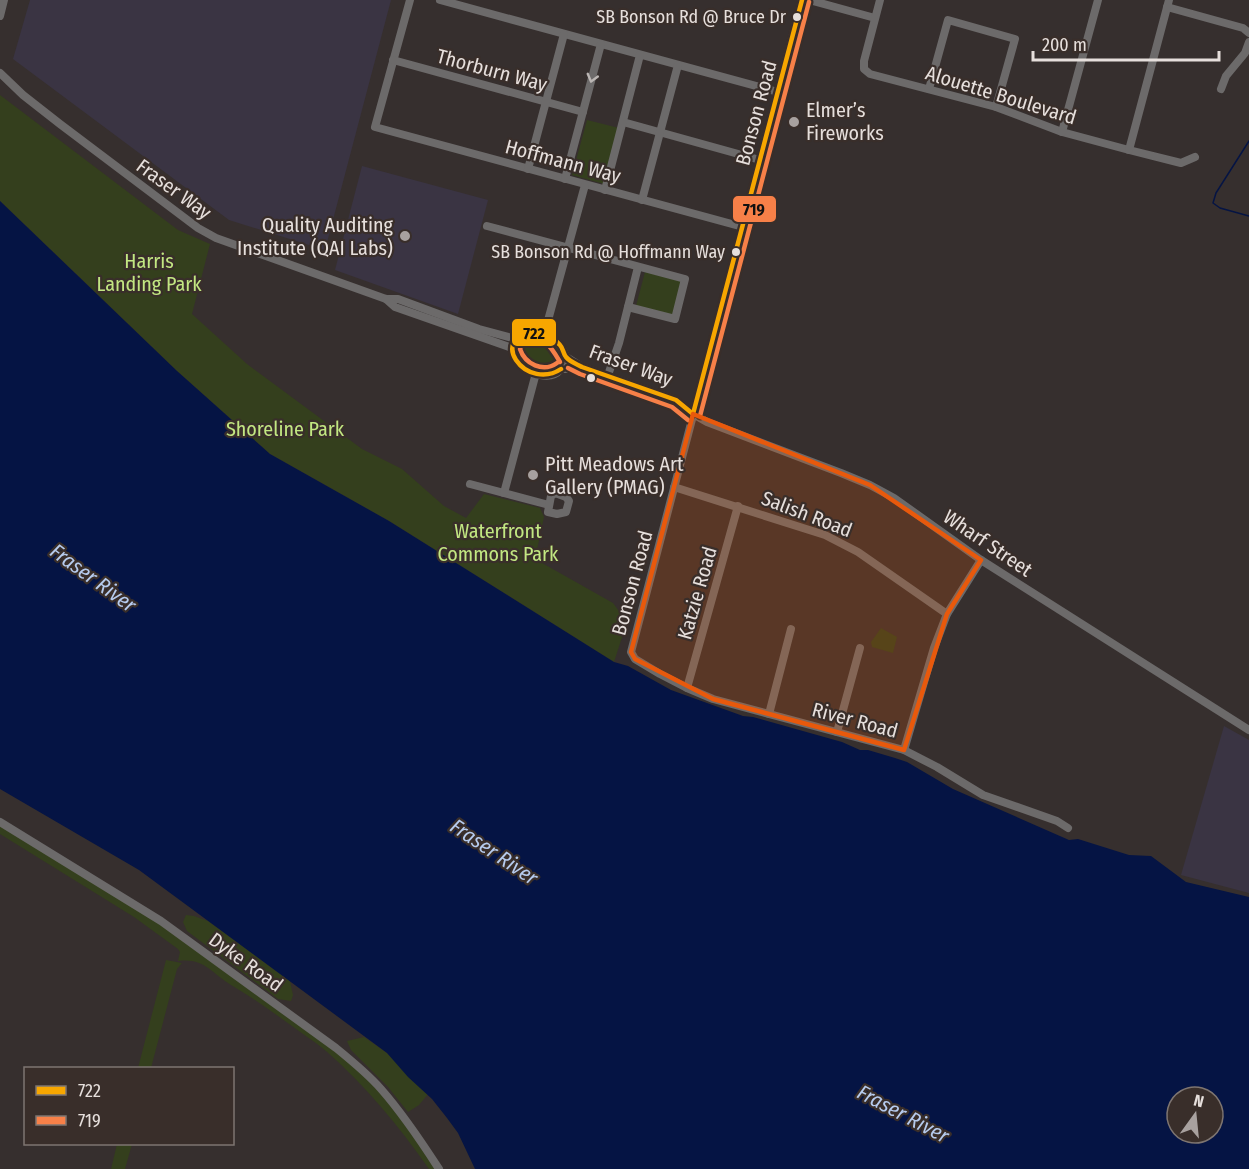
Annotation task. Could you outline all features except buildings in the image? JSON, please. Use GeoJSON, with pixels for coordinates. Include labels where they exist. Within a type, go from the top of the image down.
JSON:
{"type":"FeatureCollection","features":[{"type":"Feature","properties":{"kind":"street"},"geometry":{"type":"LineString","coordinates":[[0,16],[4,0]]}},
{"type":"Feature","properties":{"kind":"street"},"geometry":{"type":"LineString","coordinates":[[393,60],[410,0]]}},
{"type":"Feature","properties":{"kind":"street"},"geometry":{"type":"LineString","coordinates":[[440,0],[778,92]]}},
{"type":"Feature","properties":{"kind":"street","name":"Bonson Road"},"geometry":{"type":"LineString","coordinates":[[631,652],[802,0]]}},
{"type":"Feature","properties":{"kind":"street"},"geometry":{"type":"LineString","coordinates":[[809,0],[875,18],[880,0]]}},
{"type":"Feature","properties":{"kind":"street"},"geometry":{"type":"LineString","coordinates":[[1062,132],[1098,0]]}},
{"type":"Feature","properties":{"kind":"street"},"geometry":{"type":"LineString","coordinates":[[1129,150],[1168,4],[1242,28],[1249,33]]}},
{"type":"Feature","properties":{"kind":"street","name":"Alouette Boulevard"},"geometry":{"type":"LineString","coordinates":[[875,18],[864,62],[864,69],[870,74],[996,107],[1062,132],[1129,150],[1181,163],[1195,157]]}},
{"type":"Feature","properties":{"kind":"street"},"geometry":{"type":"LineString","coordinates":[[929,89],[948,20],[1015,39],[996,107]]}},
{"type":"Feature","properties":{"kind":"street"},"geometry":{"type":"LineString","coordinates":[[528,169],[564,34]]}},
{"type":"Feature","properties":{"kind":"street"},"geometry":{"type":"LineString","coordinates":[[1221,89],[1226,76],[1245,53],[1249,42]]}},
{"type":"Feature","properties":{"kind":"street"},"geometry":{"type":"LineString","coordinates":[[566,179],[601,44]]}},
{"type":"Feature","properties":{"kind":"street"},"geometry":{"type":"LineString","coordinates":[[604,190],[640,55]]}},
{"type":"Feature","properties":{"kind":"street","name":"Thorburn Way"},"geometry":{"type":"LineString","coordinates":[[393,60],[583,112]]}},
{"type":"Feature","properties":{"kind":"street","name":"Hoffmann Way"},"geometry":{"type":"LineString","coordinates":[[393,60],[375,127],[743,226]]}},
{"type":"Feature","properties":{"kind":"street"},"geometry":{"type":"LineString","coordinates":[[642,200],[678,65]]}},
{"type":"Feature","properties":{"kind":"street","name":"Fraser Way"},"geometry":{"type":"LineString","coordinates":[[0,73],[68,130],[207,234],[386,299],[398,300],[479,329],[516,339]]}},
{"type":"Feature","properties":{"kind":"street"},"geometry":{"type":"LineString","coordinates":[[623,122],[760,160]]}},
{"type":"Feature","properties":{"kind":"street"},"geometry":{"type":"LineString","coordinates":[[544,335],[585,184]]}},
{"type":"Feature","properties":{"kind":"street"},"geometry":{"type":"LineString","coordinates":[[488,226],[685,279],[675,319],[628,307]]}},
{"type":"Feature","properties":{"kind":"street"},"geometry":{"type":"LineString","coordinates":[[607,379],[619,343],[638,267]]}},
{"type":"Feature","properties":{"kind":"street","name":"Fraser Way"},"geometry":{"type":"LineString","coordinates":[[386,299],[395,307],[512,348]]}},
{"type":"Feature","properties":{"kind":"street"},"geometry":{"type":"LineString","coordinates":[[528,332],[544,335],[558,342],[566,357],[561,369],[545,376],[521,365],[512,348],[516,339],[528,332]]}},
{"type":"Feature","properties":{"kind":"street","name":"Fraser Way"},"geometry":{"type":"LineString","coordinates":[[566,357],[607,379],[674,407],[682,406],[693,414]]}},
{"type":"Feature","properties":{"kind":"street","name":"Fraser Way"},"geometry":{"type":"LineString","coordinates":[[561,369],[570,369],[607,379]]}},
{"type":"Feature","properties":{"kind":"street"},"geometry":{"type":"LineString","coordinates":[[504,493],[536,373]]}},
{"type":"Feature","properties":{"kind":"street","name":"Wharf Street"},"geometry":{"type":"LineString","coordinates":[[693,414],[707,422],[870,485],[894,498],[981,560],[1249,730]]}},
{"type":"Feature","properties":{"kind":"street"},"geometry":{"type":"LineString","coordinates":[[470,484],[549,505]]}},
{"type":"Feature","properties":{"kind":"street","name":"Salish Road"},"geometry":{"type":"LineString","coordinates":[[674,487],[811,530],[858,552],[947,614]]}},
{"type":"Feature","properties":{"kind":"street","name":"Katzie Road"},"geometry":{"type":"LineString","coordinates":[[687,688],[738,506]]}},
{"type":"Feature","properties":{"kind":"street"},"geometry":{"type":"LineString","coordinates":[[904,750],[934,648],[947,614],[981,560]]}},
{"type":"Feature","properties":{"kind":"street"},"geometry":{"type":"LineString","coordinates":[[769,714],[791,629]]}},
{"type":"Feature","properties":{"kind":"street"},"geometry":{"type":"LineString","coordinates":[[837,732],[860,648]]}},
{"type":"Feature","properties":{"kind":"street","name":"River Road"},"geometry":{"type":"LineString","coordinates":[[631,652],[635,659],[687,688],[729,704],[904,750],[983,795],[1057,820],[1068,828]]}},
{"type":"Feature","properties":{"kind":"street","name":"Dyke Road"},"geometry":{"type":"LineString","coordinates":[[0,822],[161,921],[359,1066],[413,1129],[439,1169]]}},
{"type":"Feature","properties":{"kind":"highlighted area"},"geometry":{"type":"Polygon","coordinates":[[[693,414],[870,485],[981,560],[947,614],[904,750],[713,699],[635,659],[631,652],[693,414]]]}},
{"type":"Feature","properties":{"kind":"shaded area"},"geometry":{"type":"Polygon","coordinates":[[[30,0],[391,0],[325,250],[229,220],[13,59],[30,0]]]}},
{"type":"Feature","properties":{"kind":"shaded area"},"geometry":{"type":"Polygon","coordinates":[[[362,166],[488,200],[458,314],[335,270],[362,166]]]}},
{"type":"Feature","properties":{"kind":"shaded area"},"geometry":{"type":"Polygon","coordinates":[[[1224,726],[1249,740],[1249,893],[1181,875],[1224,726]]]}},
{"type":"Feature","properties":{"kind":"green space"},"geometry":{"type":"Polygon","coordinates":[[[0,95],[178,230],[210,244],[192,314],[247,364],[362,449],[402,469],[444,506],[466,518],[484,494],[540,508],[544,517],[535,559],[613,603],[627,622],[614,662],[389,521],[270,454],[177,371],[0,201],[0,95]]]}},
{"type":"Feature","properties":{"kind":"green space"},"geometry":{"type":"Polygon","coordinates":[[[587,120],[619,128],[604,184],[572,175],[587,120]]]}},
{"type":"Feature","properties":{"kind":"green space"},"geometry":{"type":"Polygon","coordinates":[[[645,272],[681,281],[673,315],[636,306],[645,272]]]}},
{"type":"Feature","properties":{"kind":"green space"},"geometry":{"type":"Polygon","coordinates":[[[532,335],[554,343],[560,350],[559,362],[554,369],[548,372],[540,371],[525,364],[520,358],[518,352],[522,341],[532,335]]]}},
{"type":"Feature","properties":{"kind":"green space"},"geometry":{"type":"Polygon","coordinates":[[[881,628],[897,637],[893,653],[872,647],[871,642],[881,628]]]}},
{"type":"Feature","properties":{"kind":"green space"},"geometry":{"type":"Polygon","coordinates":[[[0,825],[146,914],[338,1052],[375,1085],[435,1169],[429,1169],[381,1107],[321,1047],[207,967],[195,962],[178,961],[180,952],[178,949],[134,917],[0,834],[0,825]]]}},
{"type":"Feature","properties":{"kind":"green space"},"geometry":{"type":"Polygon","coordinates":[[[186,915],[208,921],[290,981],[293,995],[291,1001],[278,999],[187,931],[183,922],[186,915]]]}},
{"type":"Feature","properties":{"kind":"green space"},"geometry":{"type":"Polygon","coordinates":[[[166,960],[182,963],[177,969],[151,1067],[138,1067],[166,960]]]}},
{"type":"Feature","properties":{"kind":"green space"},"geometry":{"type":"Polygon","coordinates":[[[364,1037],[387,1053],[428,1094],[419,1105],[408,1112],[388,1087],[351,1050],[347,1041],[364,1037]]]}},
{"type":"Feature","properties":{"kind":"green space"},"geometry":{"type":"Polygon","coordinates":[[[117,1145],[132,1145],[125,1169],[111,1169],[117,1145]]]}},
{"type":"Feature","properties":{"kind":"water","name":"Fraser River"},"geometry":{"type":"Polygon","coordinates":[[[0,201],[177,371],[270,454],[389,521],[614,662],[628,666],[671,690],[743,716],[907,762],[953,789],[1069,840],[1078,839],[1129,855],[1151,856],[1186,882],[1249,897],[1249,1169],[475,1169],[458,1133],[447,1118],[432,1099],[387,1053],[139,870],[0,789],[0,201]]]}},
{"type":"Feature","properties":{"kind":"waterway"},"geometry":{"type":"LineString","coordinates":[[1249,141],[1216,193],[1213,203],[1220,208],[1249,216]]}},
{"type":"Feature","properties":{"kind":"transit line","name":"722"},"geometry":{"type":"LineString","coordinates":[[693,414],[802,0]]}},
{"type":"Feature","properties":{"kind":"transit line","name":"719"},"geometry":{"type":"LineString","coordinates":[[700,416],[809,2]]}},
{"type":"Feature","properties":{"kind":"transit line","name":"722"},"geometry":{"type":"LineString","coordinates":[[561,369],[543,375],[525,369],[514,356],[512,349],[514,342],[518,337],[530,333],[550,337],[561,346],[566,357],[574,363],[676,400],[693,414]]}},
{"type":"Feature","properties":{"kind":"transit line","name":"719"},"geometry":{"type":"LineString","coordinates":[[557,363],[546,367],[530,363],[522,354],[520,349],[522,344],[541,340],[553,350],[560,362]]}},
{"type":"Feature","properties":{"kind":"transit line","name":"719"},"geometry":{"type":"LineString","coordinates":[[568,368],[672,407],[688,420]]}},
{"type":"Feature","properties":{"kind":"place","name":"SB Bonson Rd @ Bruce Dr"},"geometry":{"type":"Point","coordinates":[797,17]}},
{"type":"Feature","properties":{"kind":"place","name":"Elmer’s Fireworks"},"geometry":{"type":"Point","coordinates":[794,122]}},
{"type":"Feature","properties":{"kind":"place","name":"Quality Auditing Institute (QAI Labs)"},"geometry":{"type":"Point","coordinates":[405,236]}},
{"type":"Feature","properties":{"kind":"place","name":"SB Bonson Rd @ Hoffmann Way"},"geometry":{"type":"Point","coordinates":[736,252]}},
{"type":"Feature","properties":{"kind":"place","name":"Pitt Meadows Art Gallery (PMAG)"},"geometry":{"type":"Point","coordinates":[533,475]}},
{"type":"Feature","properties":{"kind":"park label","name":"Harris Landing Park"},"geometry":{"type":"Point","coordinates":[149,272]}},
{"type":"Feature","properties":{"kind":"park label","name":"Shoreline Park"},"geometry":{"type":"Point","coordinates":[285,429]}},
{"type":"Feature","properties":{"kind":"park label","name":"Waterfront Commons Park"},"geometry":{"type":"Point","coordinates":[498,542]}}]}
